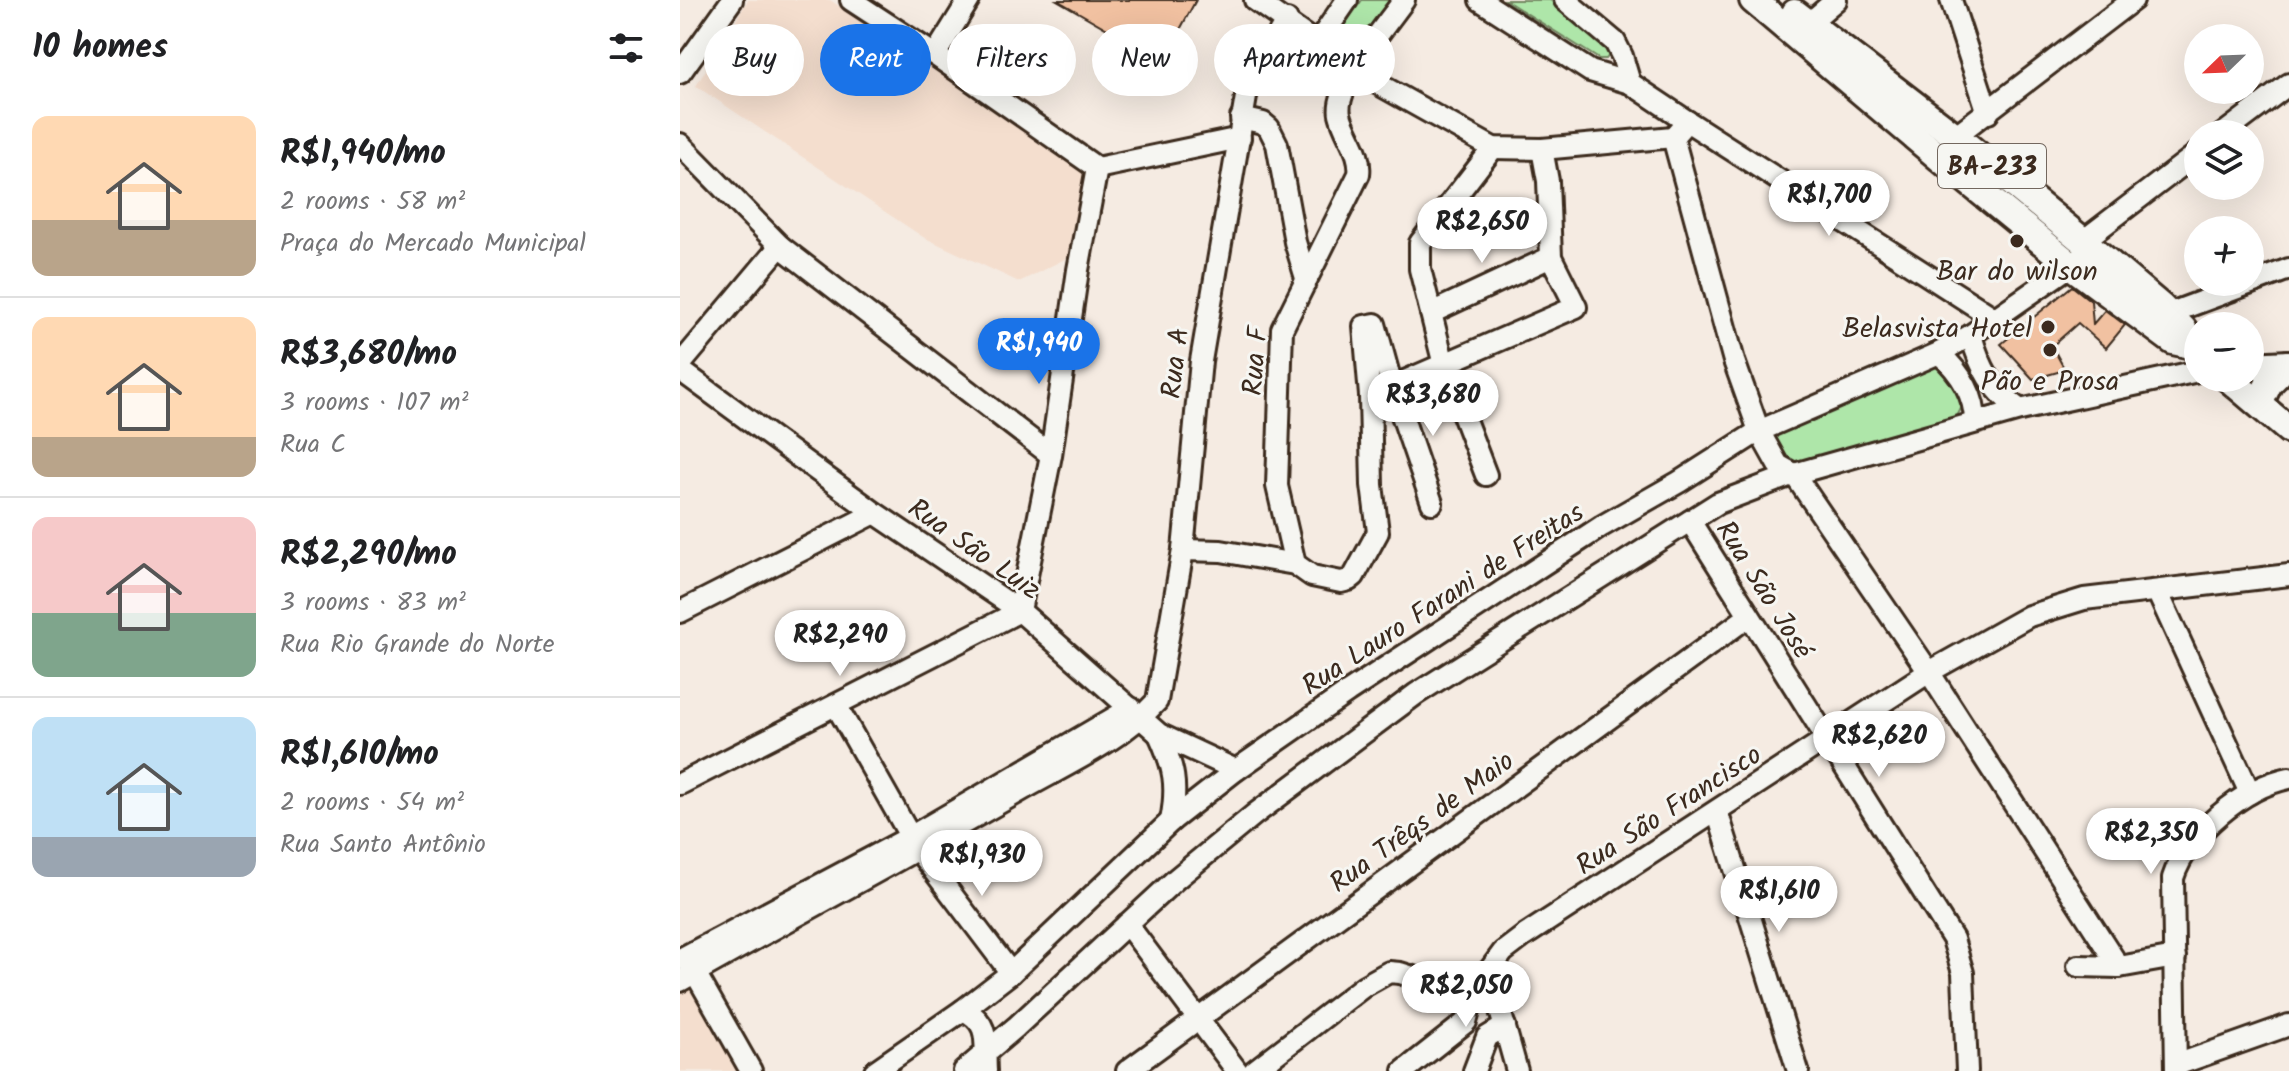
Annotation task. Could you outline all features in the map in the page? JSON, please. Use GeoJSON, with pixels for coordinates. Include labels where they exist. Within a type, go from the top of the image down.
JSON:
{"type":"FeatureCollection","features":[{"type":"Feature","properties":{"kind":"main road","name":"BA-233"},"geometry":{"type":"LineString","coordinates":[[1753,0],[1947,164],[2083,252],[2168,314],[2184,331]]}},
{"type":"Feature","properties":{"kind":"main road","name":"BA-233"},"geometry":{"type":"LineString","coordinates":[[1780,0],[1955,136],[2083,252],[2173,341],[2184,345]]}},
{"type":"Feature","properties":{"kind":"main road"},"geometry":{"type":"LineString","coordinates":[[2264,365],[2288,364]]}},
{"type":"Feature","properties":{"kind":"main road"},"geometry":{"type":"LineString","coordinates":[[2259,404],[2269,383],[2288,364]]}},
{"type":"Feature","properties":{"kind":"main road"},"geometry":{"type":"LineString","coordinates":[[2245,392],[2289,430]]}},
{"type":"Feature","properties":{"kind":"street"},"geometry":{"type":"LineString","coordinates":[[680,73],[732,0]]}},
{"type":"Feature","properties":{"kind":"street"},"geometry":{"type":"LineString","coordinates":[[851,0],[1097,168]]}},
{"type":"Feature","properties":{"kind":"street"},"geometry":{"type":"LineString","coordinates":[[935,55],[969,0]]}},
{"type":"Feature","properties":{"kind":"street"},"geometry":{"type":"LineString","coordinates":[[1255,0],[1292,24]]}},
{"type":"Feature","properties":{"kind":"street"},"geometry":{"type":"LineString","coordinates":[[1331,24],[1347,0]]}},
{"type":"Feature","properties":{"kind":"street","name":"Rua F"},"geometry":{"type":"LineString","coordinates":[[1387,24],[1404,0]]}},
{"type":"Feature","properties":{"kind":"street"},"geometry":{"type":"LineString","coordinates":[[1480,0],[1590,71],[1630,83],[1680,129],[1994,318]]}},
{"type":"Feature","properties":{"kind":"street"},"geometry":{"type":"LineString","coordinates":[[1565,0],[1615,42],[1630,83]]}},
{"type":"Feature","properties":{"kind":"street"},"geometry":{"type":"LineString","coordinates":[[1808,24],[1836,0]]}},
{"type":"Feature","properties":{"kind":"street"},"geometry":{"type":"LineString","coordinates":[[1951,0],[1988,113]]}},
{"type":"Feature","properties":{"kind":"street"},"geometry":{"type":"LineString","coordinates":[[1955,136],[2133,0]]}},
{"type":"Feature","properties":{"kind":"street","name":"Rua A"},"geometry":{"type":"LineString","coordinates":[[1136,713],[1157,701],[1183,550],[1201,361],[1248,85],[1287,20]]}},
{"type":"Feature","properties":{"kind":"street"},"geometry":{"type":"LineString","coordinates":[[2241,120],[2289,84]]}},
{"type":"Feature","properties":{"kind":"street"},"geometry":{"type":"LineString","coordinates":[[1395,93],[1493,148],[1542,149],[1680,129]]}},
{"type":"Feature","properties":{"kind":"street","name":"Rua F"},"geometry":{"type":"LineString","coordinates":[[1295,564],[1277,486],[1280,343],[1285,319],[1359,174],[1359,159],[1339,109],[1341,96]]}},
{"type":"Feature","properties":{"kind":"street"},"geometry":{"type":"LineString","coordinates":[[1097,168],[1263,123],[1277,144],[1292,229],[1306,278]]}},
{"type":"Feature","properties":{"kind":"street"},"geometry":{"type":"LineString","coordinates":[[1680,129],[1734,361],[1759,431],[1778,465],[1794,474],[1929,672],[2119,967]]}},
{"type":"Feature","properties":{"kind":"street"},"geometry":{"type":"LineString","coordinates":[[680,144],[780,246],[1051,455]]}},
{"type":"Feature","properties":{"kind":"street"},"geometry":{"type":"LineString","coordinates":[[1486,475],[1444,365],[1420,269],[1420,243],[1493,148]]}},
{"type":"Feature","properties":{"kind":"street"},"geometry":{"type":"LineString","coordinates":[[1370,396],[1576,307],[1551,257],[1548,181],[1542,149]]}},
{"type":"Feature","properties":{"kind":"street","name":"Rua Lauro Farani de Freitas"},"geometry":{"type":"LineString","coordinates":[[875,1071],[1011,973],[1171,821],[1236,770],[1517,580],[1759,431],[1939,353],[1971,335],[2083,252],[2184,165]]}},
{"type":"Feature","properties":{"kind":"street"},"geometry":{"type":"LineString","coordinates":[[680,784],[1020,611],[1051,455],[1078,270],[1097,168]]}},
{"type":"Feature","properties":{"kind":"street"},"geometry":{"type":"LineString","coordinates":[[680,368],[780,246]]}},
{"type":"Feature","properties":{"kind":"street"},"geometry":{"type":"LineString","coordinates":[[1431,313],[1551,257]]}},
{"type":"Feature","properties":{"kind":"street"},"geometry":{"type":"LineString","coordinates":[[2168,314],[2289,269]]}},
{"type":"Feature","properties":{"kind":"street"},"geometry":{"type":"LineString","coordinates":[[1183,550],[1221,551],[1295,564],[1312,576],[1341,582],[1354,576],[1378,532],[1372,485],[1370,396],[1364,326],[1375,324],[1392,386],[1432,503]]}},
{"type":"Feature","properties":{"kind":"street"},"geometry":{"type":"LineString","coordinates":[[1971,335],[1987,376],[2000,395],[2020,410]]}},
{"type":"Feature","properties":{"kind":"street"},"geometry":{"type":"LineString","coordinates":[[1939,353],[1953,365],[1965,384],[1975,422]]}},
{"type":"Feature","properties":{"kind":"street","name":"Rua São Luiz"},"geometry":{"type":"LineString","coordinates":[[680,368],[875,513],[1020,611],[1159,734],[1236,770]]}},
{"type":"Feature","properties":{"kind":"street"},"geometry":{"type":"LineString","coordinates":[[964,1071],[985,1062],[1016,1027],[1210,850],[1416,694],[1718,503],[1794,474],[1975,422],[2184,374]]}},
{"type":"Feature","properties":{"kind":"street"},"geometry":{"type":"LineString","coordinates":[[680,612],[875,513]]}},
{"type":"Feature","properties":{"kind":"street","name":"Rua São José"},"geometry":{"type":"LineString","coordinates":[[1690,521],[1953,939],[1963,973],[1967,1071]]}},
{"type":"Feature","properties":{"kind":"street","name":"Rua São Francisco"},"geometry":{"type":"LineString","coordinates":[[1489,971],[1503,952],[1524,936],[1929,672],[2029,616],[2084,599],[2289,575]]}},
{"type":"Feature","properties":{"kind":"street"},"geometry":{"type":"LineString","coordinates":[[2157,591],[2250,793]]}},
{"type":"Feature","properties":{"kind":"street","name":"Rua Trêqs de Maio"},"geometry":{"type":"LineString","coordinates":[[1127,1071],[1749,616]]}},
{"type":"Feature","properties":{"kind":"street"},"geometry":{"type":"LineString","coordinates":[[836,705],[914,843],[1011,973]]}},
{"type":"Feature","properties":{"kind":"street"},"geometry":{"type":"LineString","coordinates":[[751,1071],[684,963],[914,843],[1136,713]]}},
{"type":"Feature","properties":{"kind":"street"},"geometry":{"type":"LineString","coordinates":[[1159,734],[1173,766],[1176,797],[1171,821]]}},
{"type":"Feature","properties":{"kind":"street"},"geometry":{"type":"LineString","coordinates":[[2289,778],[2271,781],[2224,811],[2179,859],[2173,878],[2176,1068],[2289,1025]]}},
{"type":"Feature","properties":{"kind":"street"},"geometry":{"type":"LineString","coordinates":[[1717,811],[1798,1071]]}},
{"type":"Feature","properties":{"kind":"street"},"geometry":{"type":"LineString","coordinates":[[1127,924],[1237,1071]]}},
{"type":"Feature","properties":{"kind":"street"},"geometry":{"type":"LineString","coordinates":[[2078,966],[2119,967],[2175,957]]}},
{"type":"Feature","properties":{"kind":"street"},"geometry":{"type":"LineString","coordinates":[[1404,1071],[1466,1022],[1473,996],[1489,971]]}},
{"type":"Feature","properties":{"kind":"street"},"geometry":{"type":"LineString","coordinates":[[1489,971],[1496,1031],[1517,1071]]}},
{"type":"Feature","properties":{"kind":"street"},"geometry":{"type":"LineString","coordinates":[[1254,1071],[1364,986],[1389,972],[1473,996]]}},
{"type":"Feature","properties":{"kind":"street"},"geometry":{"type":"LineString","coordinates":[[987,992],[986,1005],[990,1014],[999,1023],[1016,1027]]}},
{"type":"Feature","properties":{"kind":"street"},"geometry":{"type":"LineString","coordinates":[[963,1010],[980,1020],[985,1038],[985,1062]]}},
{"type":"Feature","properties":{"kind":"street"},"geometry":{"type":"LineString","coordinates":[[1466,1022],[1496,1031]]}},
{"type":"Feature","properties":{"kind":"street"},"geometry":{"type":"LineString","coordinates":[[1474,1071],[1496,1031]]}},
{"type":"Feature","properties":{"kind":"shaded area"},"geometry":{"type":"Polygon","coordinates":[[[748,0],[830,0],[866,24],[820,24],[820,96],[931,96],[931,68],[947,79],[947,96],[973,96],[1086,172],[1077,253],[1019,282],[923,237],[711,96],[804,96],[804,24],[733,24],[748,0]]]}},
{"type":"Feature","properties":{"kind":"shaded area"},"geometry":{"type":"Polygon","coordinates":[[[704,73],[704,91],[696,86],[704,73]]]}},
{"type":"Feature","properties":{"kind":"shaded area"},"geometry":{"type":"Polygon","coordinates":[[[693,985],[744,1071],[680,1071],[680,993],[693,985]]]}},
{"type":"Feature","properties":{"kind":"green space"},"geometry":{"type":"Polygon","coordinates":[[[1362,0],[1405,0],[1387,24],[1345,24],[1362,0]]]}},
{"type":"Feature","properties":{"kind":"green space"},"geometry":{"type":"Polygon","coordinates":[[[1505,0],[1550,0],[1608,45],[1610,54],[1606,59],[1599,59],[1505,0]]]}},
{"type":"Feature","properties":{"kind":"green space"},"geometry":{"type":"Polygon","coordinates":[[[1932,361],[1953,370],[1963,405],[1956,418],[1792,465],[1773,446],[1774,431],[1932,361]]]}},
{"type":"Feature","properties":{"kind":"building"},"geometry":{"type":"Polygon","coordinates":[[[1057,0],[1196,0],[1183,24],[1099,24],[1057,0]]]}},
{"type":"Feature","properties":{"kind":"building","name":"Belasvista Hotel"},"geometry":{"type":"Polygon","coordinates":[[[2072,286],[2091,301],[2093,324],[2105,310],[2125,325],[2106,348],[2078,323],[2052,346],[2065,370],[2033,379],[2001,344],[2072,286]]]}},
{"type":"Feature","properties":{"kind":"place","name":"Bar do wilson"},"geometry":{"type":"Point","coordinates":[2017,241]}},
{"type":"Feature","properties":{"kind":"place","name":"Belasvista Hotel"},"geometry":{"type":"Point","coordinates":[2048,327]}},
{"type":"Feature","properties":{"kind":"place","name":"Pão e Prosa"},"geometry":{"type":"Point","coordinates":[2050,350]}}]}
